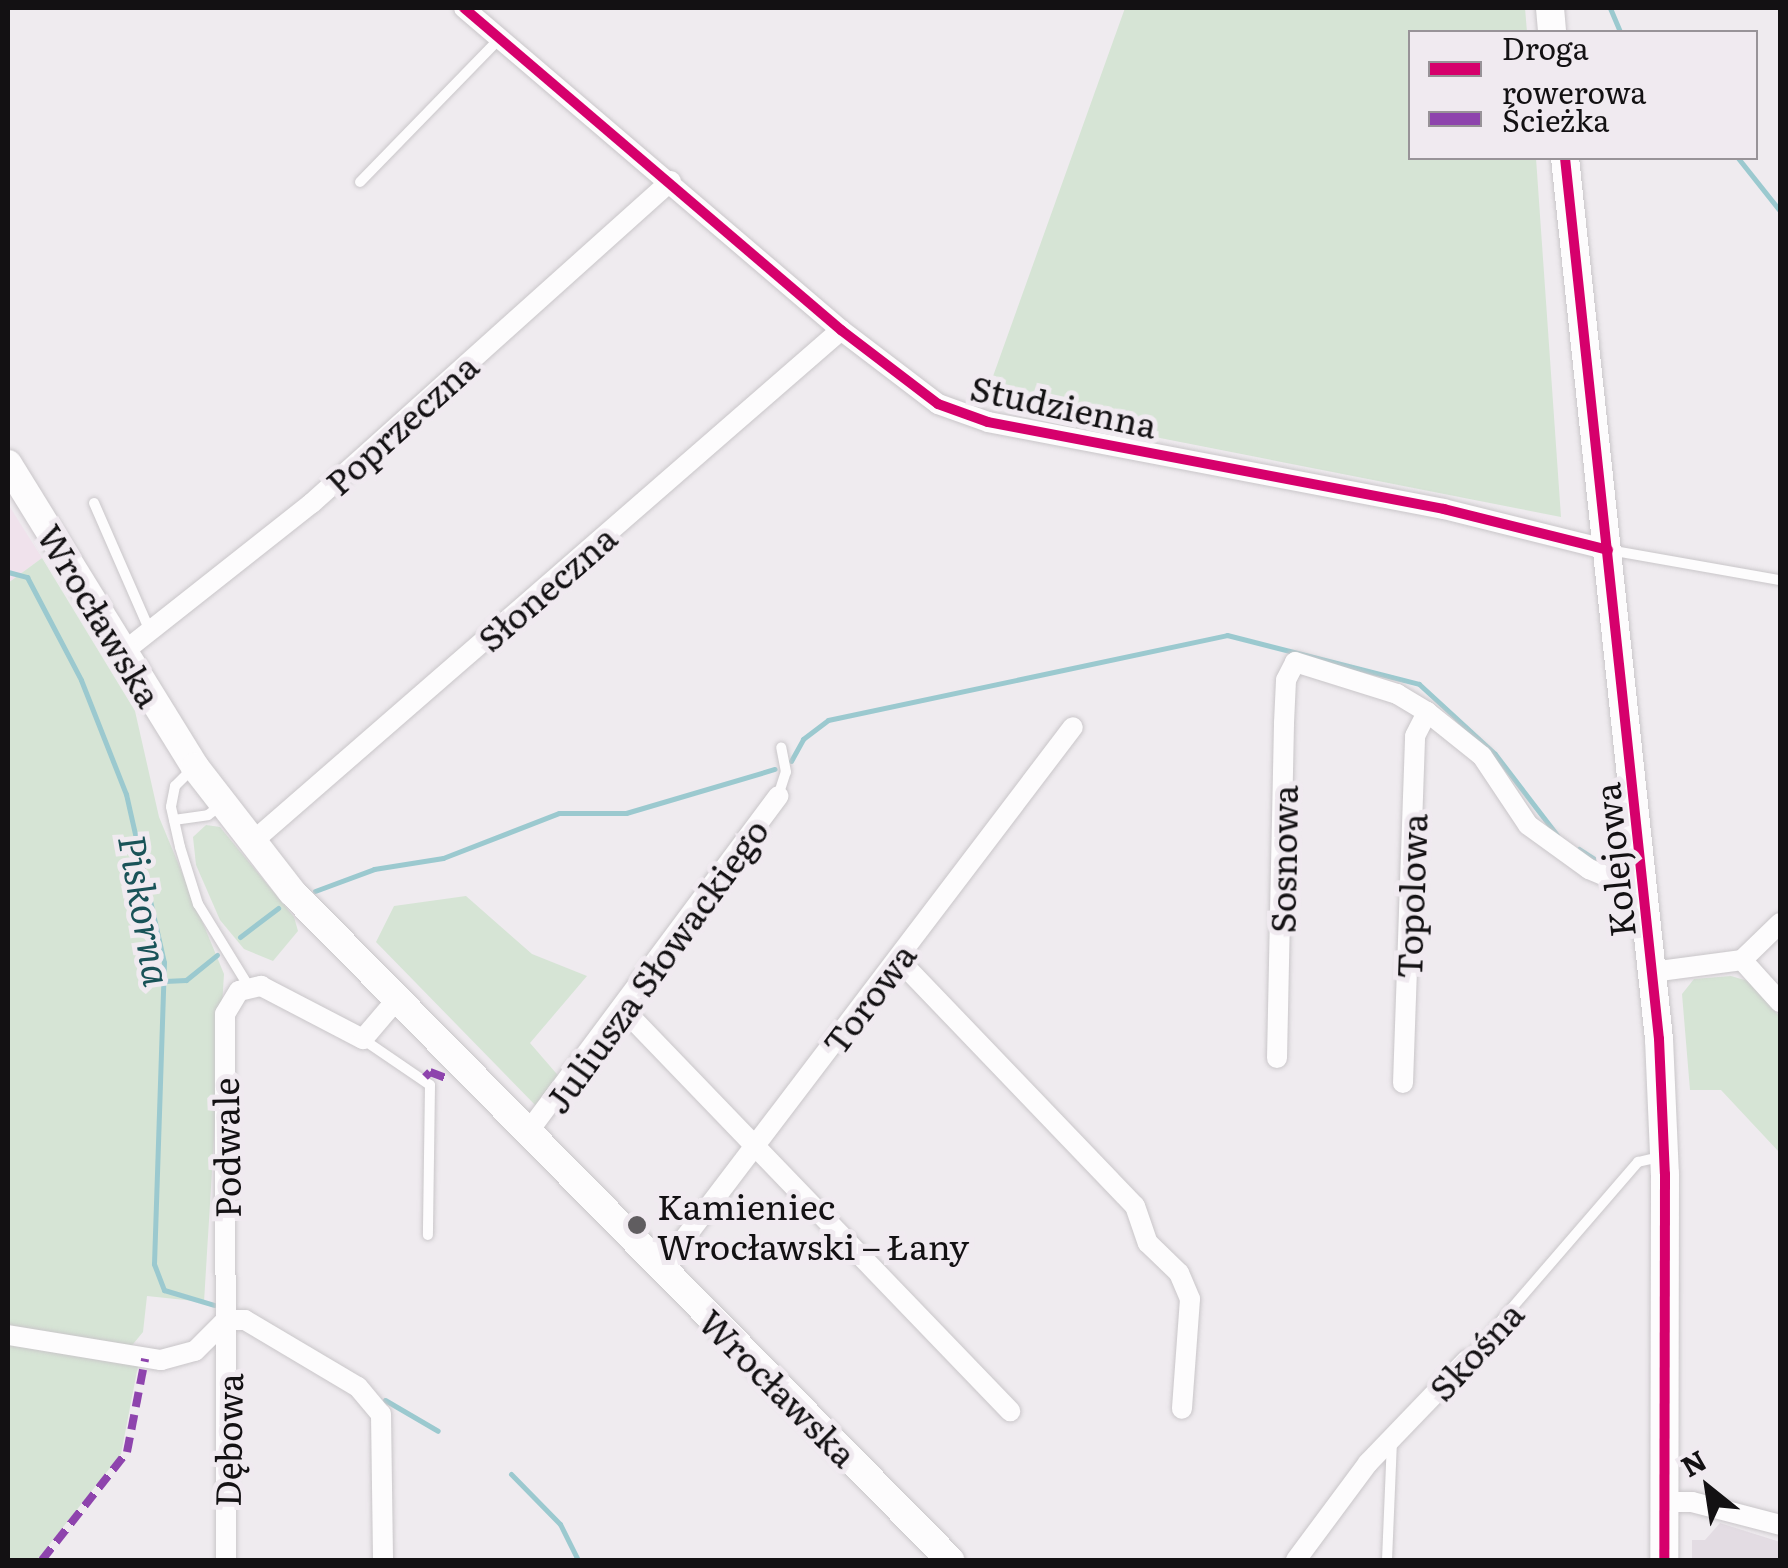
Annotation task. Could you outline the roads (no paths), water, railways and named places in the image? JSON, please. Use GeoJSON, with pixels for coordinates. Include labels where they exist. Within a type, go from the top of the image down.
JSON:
{"type":"FeatureCollection","features":[{"type":"Feature","properties":{"kind":"main road","name":"Kolejowa"},"geometry":{"type":"LineString","coordinates":[[1566,160],[1652,972],[1664,1156],[1664,1560]]}},
{"type":"Feature","properties":{"kind":"main road","name":"Wrocławska"},"geometry":{"type":"LineString","coordinates":[[8,464],[122,653],[250,844],[397,999],[950,1560]]}},
{"type":"Feature","properties":{"kind":"street","name":"Studzienna"},"geometry":{"type":"LineString","coordinates":[[464,8],[841,330],[938,404],[988,422],[1444,509],[1608,550]]}},
{"type":"Feature","properties":{"kind":"street","name":"Poprzeczna"},"geometry":{"type":"LineString","coordinates":[[122,653],[312,503],[670,181]]}},
{"type":"Feature","properties":{"kind":"street","name":"Słoneczna"},"geometry":{"type":"LineString","coordinates":[[250,844],[841,330]]}},
{"type":"Feature","properties":{"kind":"street","name":"Sosnowa"},"geometry":{"type":"LineString","coordinates":[[1277,1058],[1286,694],[1295,662],[1397,694],[1428,712]]}},
{"type":"Feature","properties":{"kind":"street"},"geometry":{"type":"LineString","coordinates":[[1428,712],[1482,756],[1528,825],[1589,869],[1610,878],[1642,874]]}},
{"type":"Feature","properties":{"kind":"street","name":"Topolowa"},"geometry":{"type":"LineString","coordinates":[[1402,1083],[1415,736],[1428,712]]}},
{"type":"Feature","properties":{"kind":"street","name":"Torowa"},"geometry":{"type":"LineString","coordinates":[[662,1268],[1072,727]]}},
{"type":"Feature","properties":{"kind":"street","name":"Juliusza Słowackiego"},"geometry":{"type":"LineString","coordinates":[[528,1132],[624,1010],[778,796]]}},
{"type":"Feature","properties":{"kind":"street"},"geometry":{"type":"LineString","coordinates":[[1652,972],[1742,960],[1780,923]]}},
{"type":"Feature","properties":{"kind":"street"},"geometry":{"type":"LineString","coordinates":[[898,959],[1135,1206],[1148,1243],[1179,1272],[1190,1299],[1182,1410]]}},
{"type":"Feature","properties":{"kind":"street"},"geometry":{"type":"LineString","coordinates":[[1742,960],[1780,1002]]}},
{"type":"Feature","properties":{"kind":"street"},"geometry":{"type":"LineString","coordinates":[[249,987],[278,993],[363,1039],[397,999]]}},
{"type":"Feature","properties":{"kind":"street","name":"Podwale"},"geometry":{"type":"LineString","coordinates":[[226,1320],[226,1014],[249,987]]}},
{"type":"Feature","properties":{"kind":"street"},"geometry":{"type":"LineString","coordinates":[[624,1010],[1010,1411]]}},
{"type":"Feature","properties":{"kind":"street"},"geometry":{"type":"LineString","coordinates":[[8,1335],[145,1359],[194,1351],[226,1320],[244,1320],[377,1403],[382,1560]]}},
{"type":"Feature","properties":{"kind":"street","name":"Dębowa"},"geometry":{"type":"LineString","coordinates":[[226,1320],[226,1560]]}},
{"type":"Feature","properties":{"kind":"street","name":"Skośna"},"geometry":{"type":"LineString","coordinates":[[1296,1560],[1392,1435],[1467,1360]]}},
{"type":"Feature","properties":{"kind":"street"},"geometry":{"type":"LineString","coordinates":[[1664,1502],[1692,1502],[1780,1525]]}},
{"type":"Feature","properties":{"kind":"lane"},"geometry":{"type":"LineString","coordinates":[[360,182],[500,38]]}},
{"type":"Feature","properties":{"kind":"lane"},"geometry":{"type":"LineString","coordinates":[[94,503],[150,632]]}},
{"type":"Feature","properties":{"kind":"lane"},"geometry":{"type":"LineString","coordinates":[[1608,550],[1780,580]]}},
{"type":"Feature","properties":{"kind":"lane"},"geometry":{"type":"LineString","coordinates":[[778,796],[786,772],[781,746]]}},
{"type":"Feature","properties":{"kind":"lane"},"geometry":{"type":"LineString","coordinates":[[195,767],[175,786],[174,820],[198,904],[249,987]]}},
{"type":"Feature","properties":{"kind":"lane"},"geometry":{"type":"LineString","coordinates":[[174,820],[208,815],[221,805]]}},
{"type":"Feature","properties":{"kind":"lane"},"geometry":{"type":"LineString","coordinates":[[363,1039],[430,1085],[428,1235]]}},
{"type":"Feature","properties":{"kind":"lane","name":"Skośna"},"geometry":{"type":"LineString","coordinates":[[1467,1360],[1638,1162],[1664,1156]]}},
{"type":"Feature","properties":{"kind":"lane"},"geometry":{"type":"LineString","coordinates":[[1387,1560],[1392,1435]]}},
{"type":"Feature","properties":{"kind":"waterway"},"geometry":{"type":"LineString","coordinates":[[1610,8],[1619,30]]}},
{"type":"Feature","properties":{"kind":"waterway"},"geometry":{"type":"LineString","coordinates":[[1740,160],[1780,211]]}},
{"type":"Feature","properties":{"kind":"waterway","name":"Piskorna"},"geometry":{"type":"LineString","coordinates":[[8,572],[27,577],[81,680],[126,794],[164,962],[154,1264],[164,1290],[214,1305]]}},
{"type":"Feature","properties":{"kind":"waterway"},"geometry":{"type":"LineString","coordinates":[[791,761],[803,739],[828,720],[1227,635],[1419,684],[1495,754],[1557,835]]}},
{"type":"Feature","properties":{"kind":"waterway"},"geometry":{"type":"LineString","coordinates":[[315,891],[374,869],[443,858],[559,813],[626,813],[775,769]]}},
{"type":"Feature","properties":{"kind":"waterway"},"geometry":{"type":"LineString","coordinates":[[1579,849],[1593,858]]}},
{"type":"Feature","properties":{"kind":"waterway"},"geometry":{"type":"LineString","coordinates":[[240,937],[278,908]]}},
{"type":"Feature","properties":{"kind":"waterway"},"geometry":{"type":"LineString","coordinates":[[165,981],[186,980],[217,955]]}},
{"type":"Feature","properties":{"kind":"waterway","name":"Piskorna"},"geometry":{"type":"LineString","coordinates":[[385,1400],[438,1431]]}},
{"type":"Feature","properties":{"kind":"waterway","name":"Piskorna"},"geometry":{"type":"LineString","coordinates":[[511,1474],[560,1524],[578,1560]]}},
{"type":"Feature","properties":{"kind":"place","name":"Kamieniec Wrocławski – Łany"},"geometry":{"type":"Point","coordinates":[637,1225]}}]}
